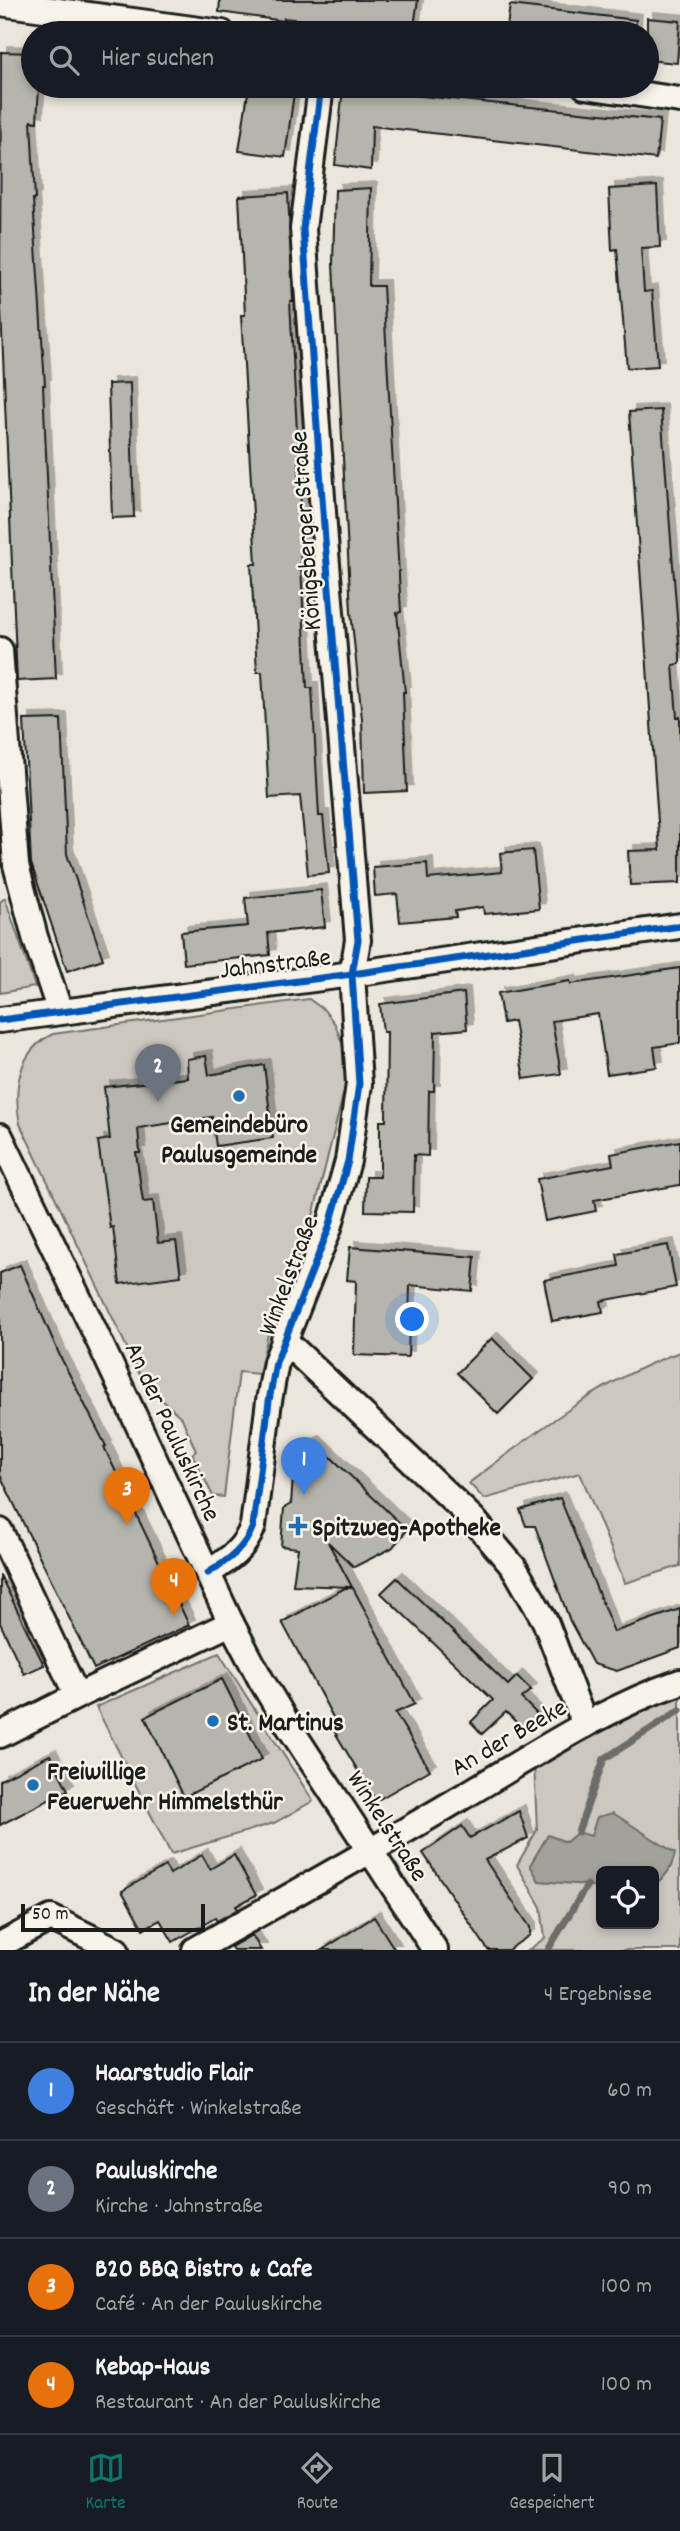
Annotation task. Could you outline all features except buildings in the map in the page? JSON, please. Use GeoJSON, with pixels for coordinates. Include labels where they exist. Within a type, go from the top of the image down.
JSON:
{"type":"FeatureCollection","features":[{"type":"Feature","properties":{"kind":"street"},"geometry":{"type":"LineString","coordinates":[[0,3],[133,21]]}},
{"type":"Feature","properties":{"kind":"street"},"geometry":{"type":"LineString","coordinates":[[659,97],[680,100]]}},
{"type":"Feature","properties":{"kind":"street","name":"Königsberger Straße"},"geometry":{"type":"LineString","coordinates":[[319,98],[303,229],[358,940],[352,974]]}},
{"type":"Feature","properties":{"kind":"street"},"geometry":{"type":"LineString","coordinates":[[0,650],[16,865],[35,937],[61,1012]]}},
{"type":"Feature","properties":{"kind":"street","name":"Jahnstraße"},"geometry":{"type":"LineString","coordinates":[[0,1020],[352,974],[680,926]]}},
{"type":"Feature","properties":{"kind":"street","name":"Winkelstraße"},"geometry":{"type":"LineString","coordinates":[[208,1573],[239,1550],[253,1526],[268,1401],[276,1362],[329,1228],[348,1161],[359,1084],[352,974]]}},
{"type":"Feature","properties":{"kind":"street","name":"An der Pauluskirche"},"geometry":{"type":"LineString","coordinates":[[0,1136],[231,1623]]}},
{"type":"Feature","properties":{"kind":"street","name":"Winkelstraße"},"geometry":{"type":"LineString","coordinates":[[284,1340],[473,1519],[515,1569],[545,1621],[585,1725]]}},
{"type":"Feature","properties":{"kind":"street"},"geometry":{"type":"LineString","coordinates":[[0,1531],[77,1696]]}},
{"type":"Feature","properties":{"kind":"street"},"geometry":{"type":"LineString","coordinates":[[0,1735],[231,1623]]}},
{"type":"Feature","properties":{"kind":"street","name":"Winkelstraße"},"geometry":{"type":"LineString","coordinates":[[231,1623],[288,1726],[435,1950]]}},
{"type":"Feature","properties":{"kind":"street","name":"An der Beeke"},"geometry":{"type":"LineString","coordinates":[[195,1950],[371,1851],[585,1725],[644,1694],[680,1682]]}},
{"type":"Feature","properties":{"kind":"street"},"geometry":{"type":"LineString","coordinates":[[0,1945],[51,1918],[116,1950]]}},
{"type":"Feature","properties":{"kind":"shaded area"},"geometry":{"type":"Polygon","coordinates":[[[5,898],[35,987],[0,993],[0,902],[5,898]]]}},
{"type":"Feature","properties":{"kind":"shaded area"},"geometry":{"type":"Polygon","coordinates":[[[309,999],[324,1010],[335,1024],[346,1054],[345,1087],[311,1224],[268,1334],[259,1374],[239,1372],[224,1497],[213,1496],[192,1454],[196,1451],[182,1418],[149,1388],[140,1375],[20,1124],[18,1085],[25,1061],[32,1050],[53,1034],[309,999]]]}},
{"type":"Feature","properties":{"kind":"shaded area"},"geometry":{"type":"Polygon","coordinates":[[[680,1352],[680,1566],[625,1583],[580,1473],[484,1499],[469,1483],[596,1392],[680,1352]]]}},
{"type":"Feature","properties":{"kind":"shaded area"},"geometry":{"type":"Polygon","coordinates":[[[219,1653],[313,1801],[274,1823],[171,1854],[96,1707],[219,1653]]]}},
{"type":"Feature","properties":{"kind":"shaded area"},"geometry":{"type":"Polygon","coordinates":[[[680,1688],[680,1950],[528,1950],[545,1938],[541,1907],[517,1865],[537,1830],[534,1761],[680,1688]]]}},
{"type":"Feature","properties":{"kind":"shaded area"},"geometry":{"type":"Polygon","coordinates":[[[613,1813],[675,1853],[666,1875],[659,1880],[659,1866],[596,1866],[596,1888],[539,1881],[530,1865],[548,1835],[566,1842],[578,1832],[591,1836],[597,1817],[613,1813]]]}},
{"type":"Feature","properties":{"kind":"waterway"},"geometry":{"type":"LineString","coordinates":[[578,1832],[604,1759],[680,1710]]}},
{"type":"Feature","properties":{"kind":"waterway"},"geometry":{"type":"LineString","coordinates":[[548,1950],[587,1885]]}},
{"type":"Feature","properties":{"kind":"cycle path"},"geometry":{"type":"LineString","coordinates":[[208,1573],[241,1548],[253,1526],[276,1362],[329,1228],[348,1161],[359,1084],[352,974],[358,940],[303,229],[319,98]]}},
{"type":"Feature","properties":{"kind":"cycle path"},"geometry":{"type":"LineString","coordinates":[[0,1020],[352,974],[680,926]]}},
{"type":"Feature","properties":{"kind":"place","name":"Gemeindebüro Paulusgemeinde"},"geometry":{"type":"Point","coordinates":[239,1096]}},
{"type":"Feature","properties":{"kind":"place","name":"Pauluskirche"},"geometry":{"type":"Point","coordinates":[158,1102]}},
{"type":"Feature","properties":{"kind":"place","name":"Haarstudio Flair"},"geometry":{"type":"Point","coordinates":[304,1495]}},
{"type":"Feature","properties":{"kind":"place","name":"B20 BBQ Bistro & Cafe"},"geometry":{"type":"Point","coordinates":[127,1525]}},
{"type":"Feature","properties":{"kind":"place","name":"Spitzweg-Apotheke"},"geometry":{"type":"Point","coordinates":[298,1526]}},
{"type":"Feature","properties":{"kind":"place","name":"Kebap-Haus"},"geometry":{"type":"Point","coordinates":[174,1616]}},
{"type":"Feature","properties":{"kind":"place","name":"St. Martinus"},"geometry":{"type":"Point","coordinates":[213,1721]}},
{"type":"Feature","properties":{"kind":"place","name":"Freiwillige Feuerwehr Himmelsthür"},"geometry":{"type":"Point","coordinates":[33,1785]}}]}
